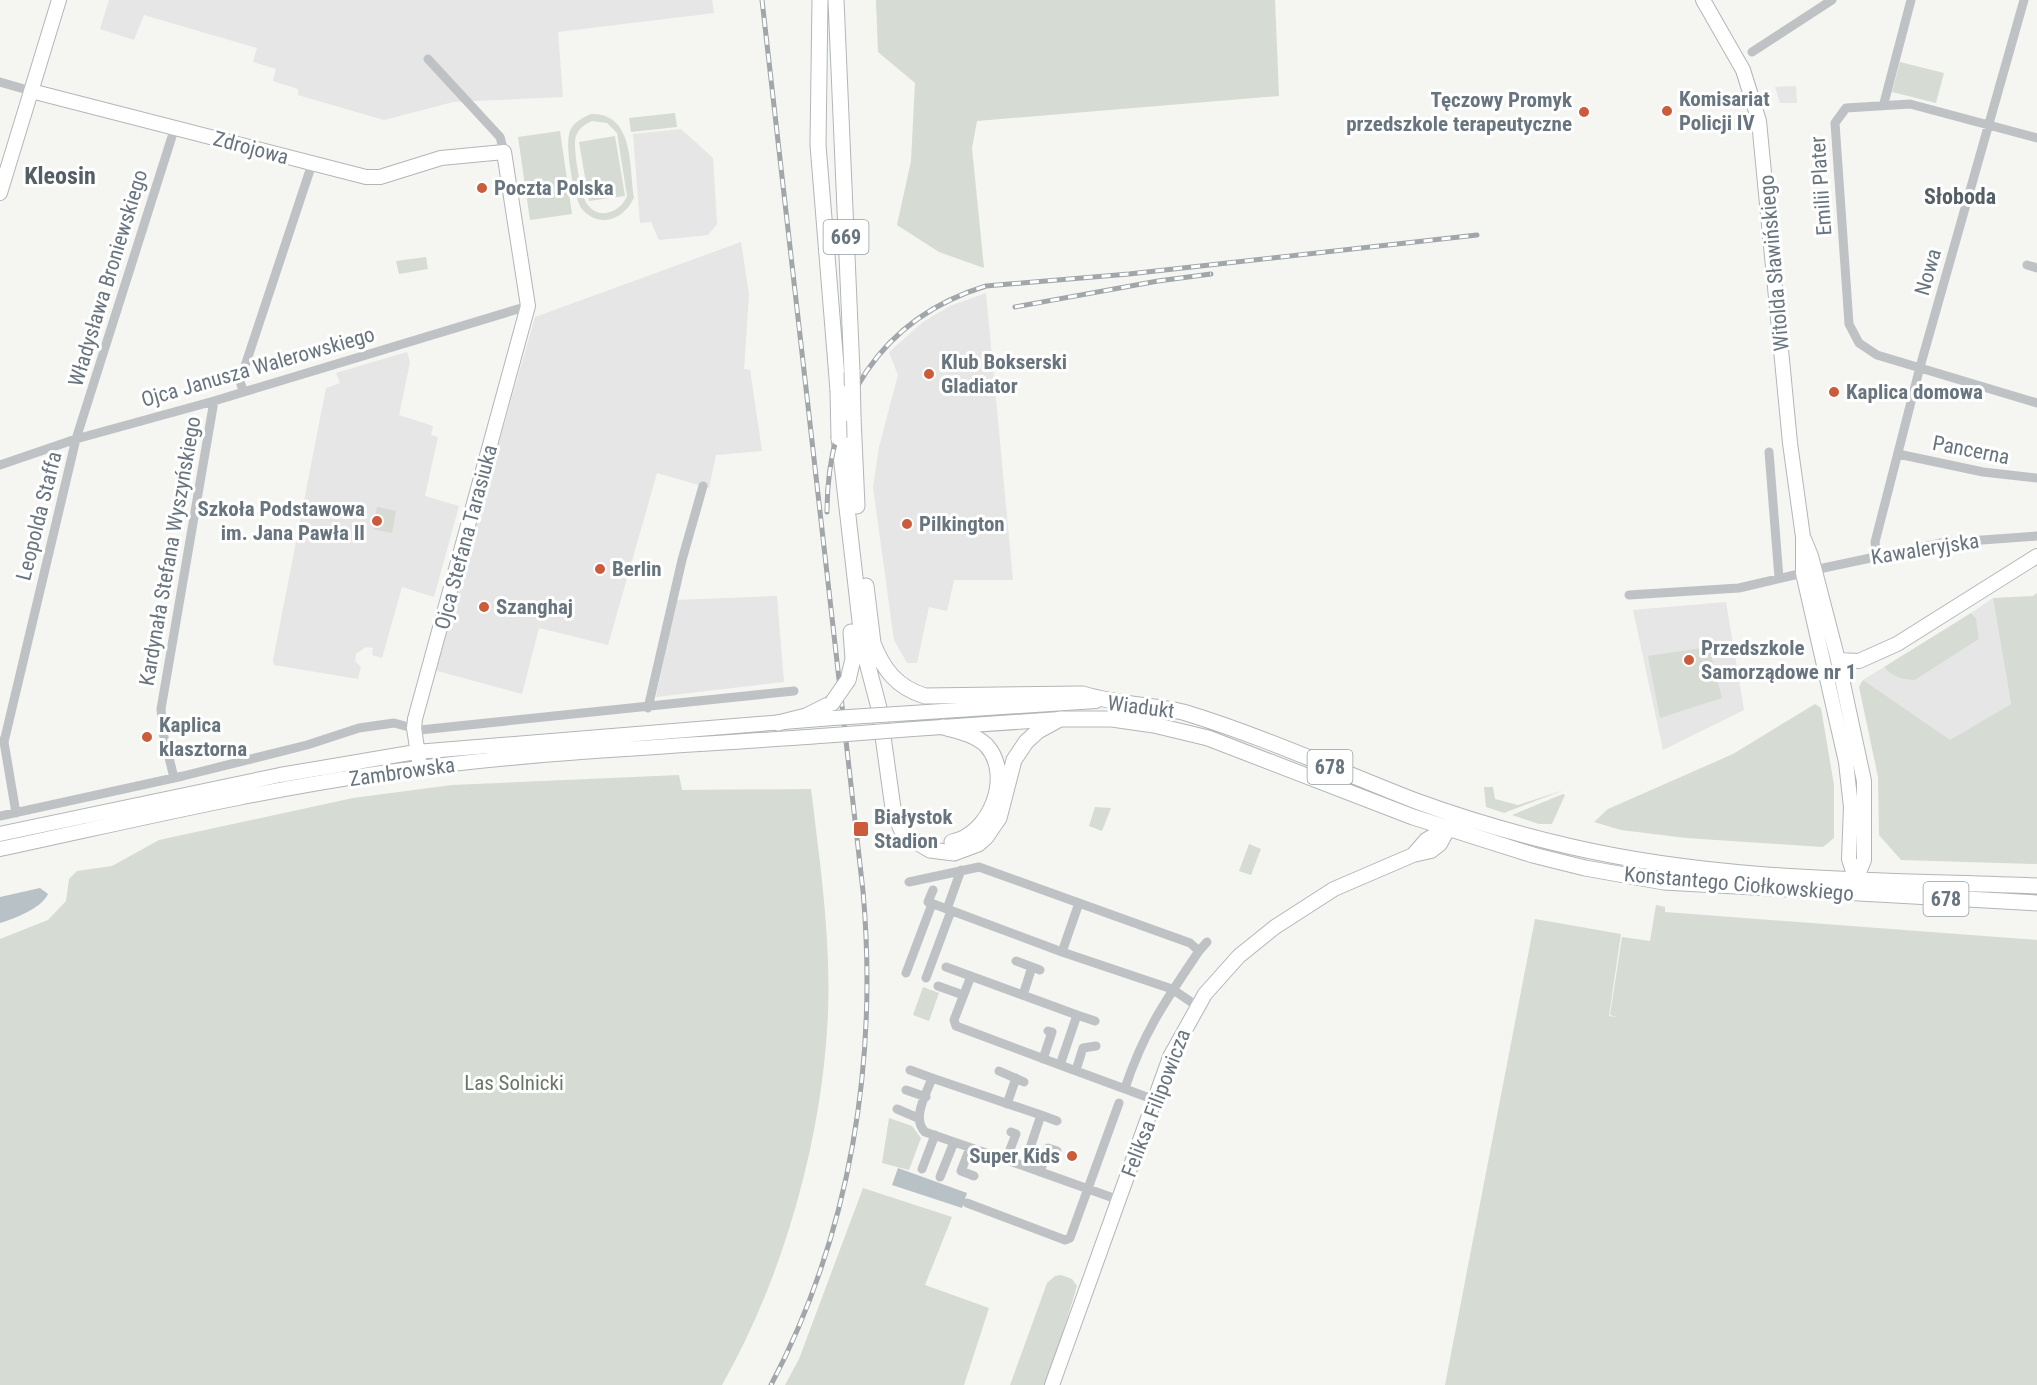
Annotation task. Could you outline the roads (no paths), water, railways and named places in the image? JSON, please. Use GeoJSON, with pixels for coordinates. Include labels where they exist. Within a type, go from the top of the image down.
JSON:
{"type":"FeatureCollection","features":[{"type":"Feature","properties":{"kind":"main road"},"geometry":{"type":"LineString","coordinates":[[0,193],[59,0]]}},
{"type":"Feature","properties":{"kind":"main road","name":"669"},"geometry":{"type":"LineString","coordinates":[[820,0],[818,155],[838,390],[839,438]]}},
{"type":"Feature","properties":{"kind":"main road","name":"669"},"geometry":{"type":"LineString","coordinates":[[836,0],[855,484],[872,641]]}},
{"type":"Feature","properties":{"kind":"main road","name":"Witolda Sławińskiego"},"geometry":{"type":"LineString","coordinates":[[1703,0],[1743,70],[1759,121],[1790,443],[1803,537],[1808,546],[1808,572],[1824,664],[1849,779],[1849,859],[1856,878]]}},
{"type":"Feature","properties":{"kind":"main road","name":"Zdrojowa"},"geometry":{"type":"LineString","coordinates":[[31,91],[366,177],[380,177],[441,158],[504,152]]}},
{"type":"Feature","properties":{"kind":"main road"},"geometry":{"type":"LineString","coordinates":[[504,152],[528,306]]}},
{"type":"Feature","properties":{"kind":"main road","name":"Ojca Stefana Tarasiuka"},"geometry":{"type":"LineString","coordinates":[[420,768],[414,728],[528,306]]}},
{"type":"Feature","properties":{"kind":"main road"},"geometry":{"type":"LineString","coordinates":[[778,723],[832,710],[852,671],[853,648],[837,479],[839,438]]}},
{"type":"Feature","properties":{"kind":"main road"},"geometry":{"type":"LineString","coordinates":[[839,438],[863,646],[879,708],[893,808],[902,829],[915,843],[937,852],[954,853],[978,844],[993,829],[999,818],[1019,751],[1038,731],[1060,719]]}},
{"type":"Feature","properties":{"kind":"main road","name":"Kawaleryjska"},"geometry":{"type":"LineString","coordinates":[[1824,664],[1857,651],[1879,650],[1907,638],[2037,556]]}},
{"type":"Feature","properties":{"kind":"main road","name":"Witolda Sławińskiego"},"geometry":{"type":"LineString","coordinates":[[1808,572],[1838,660],[1864,781],[1864,860],[1856,878],[1854,895]]}},
{"type":"Feature","properties":{"kind":"main road"},"geometry":{"type":"LineString","coordinates":[[872,641],[882,665],[891,677],[906,689],[925,696],[1083,694],[1107,701]]}},
{"type":"Feature","properties":{"kind":"main road"},"geometry":{"type":"LineString","coordinates":[[872,641],[892,730],[905,813],[916,831],[926,838],[952,842],[970,836],[985,821],[993,800],[998,772],[986,746],[967,734],[943,727]]}},
{"type":"Feature","properties":{"kind":"main road","name":"Wiadukt"},"geometry":{"type":"LineString","coordinates":[[807,721],[832,710],[912,712],[1107,701],[1161,707],[1202,717],[1419,802],[1458,814]]}},
{"type":"Feature","properties":{"kind":"main road","name":"Wiadukt"},"geometry":{"type":"LineString","coordinates":[[811,737],[1060,719],[1131,721],[1194,734],[1447,828]]}},
{"type":"Feature","properties":{"kind":"main road","name":"Zambrowska"},"geometry":{"type":"LineString","coordinates":[[0,834],[280,775],[416,752],[807,721]]}},
{"type":"Feature","properties":{"kind":"main road","name":"Zambrowska"},"geometry":{"type":"LineString","coordinates":[[0,849],[255,795],[420,768],[811,737]]}},
{"type":"Feature","properties":{"kind":"main road","name":"Konstantego Ciołkowskiego"},"geometry":{"type":"LineString","coordinates":[[1458,814],[1605,854],[1675,867],[1721,879],[1854,895],[2037,903]]}},
{"type":"Feature","properties":{"kind":"main road","name":"Feliksa Filipowicza"},"geometry":{"type":"LineString","coordinates":[[1052,1385],[1174,1049],[1197,1006],[1227,968],[1282,922],[1334,889],[1413,855],[1426,840],[1447,828],[1458,814]]}},
{"type":"Feature","properties":{"kind":"main road","name":"Konstantego Ciołkowskiego"},"geometry":{"type":"LineString","coordinates":[[1447,828],[1585,868],[1664,882],[1721,879],[1856,878],[2037,886]]}},
{"type":"Feature","properties":{"kind":"street"},"geometry":{"type":"LineString","coordinates":[[1752,52],[1832,0]]}},
{"type":"Feature","properties":{"kind":"street"},"geometry":{"type":"LineString","coordinates":[[1884,103],[1911,0]]}},
{"type":"Feature","properties":{"kind":"street","name":"Nowa"},"geometry":{"type":"LineString","coordinates":[[1877,556],[1875,542],[1920,368],[2024,0]]}},
{"type":"Feature","properties":{"kind":"street"},"geometry":{"type":"LineString","coordinates":[[428,59],[500,137],[504,152]]}},
{"type":"Feature","properties":{"kind":"street","name":"Zdrojowa"},"geometry":{"type":"LineString","coordinates":[[0,82],[31,91]]}},
{"type":"Feature","properties":{"kind":"street","name":"Emilii Plater"},"geometry":{"type":"LineString","coordinates":[[2037,138],[1931,108],[1884,103],[1846,108],[1834,123],[1849,324],[1858,343],[1868,351],[2037,403]]}},
{"type":"Feature","properties":{"kind":"street","name":"Władysława Broniewskiego"},"geometry":{"type":"LineString","coordinates":[[76,439],[175,127]]}},
{"type":"Feature","properties":{"kind":"street"},"geometry":{"type":"LineString","coordinates":[[243,391],[240,381],[312,164]]}},
{"type":"Feature","properties":{"kind":"street"},"geometry":{"type":"LineString","coordinates":[[2027,265],[2037,268]]}},
{"type":"Feature","properties":{"kind":"street","name":"Ojca Janusza Walerowskiego"},"geometry":{"type":"LineString","coordinates":[[0,465],[76,439],[214,401],[528,306]]}},
{"type":"Feature","properties":{"kind":"street","name":"Kardynała Stefana Wyszyńskiego"},"geometry":{"type":"LineString","coordinates":[[174,778],[163,733],[161,709],[214,401]]}},
{"type":"Feature","properties":{"kind":"street","name":"Leopolda Staffa"},"geometry":{"type":"LineString","coordinates":[[2,742],[76,439]]}},
{"type":"Feature","properties":{"kind":"street"},"geometry":{"type":"LineString","coordinates":[[1768,452],[1779,578]]}},
{"type":"Feature","properties":{"kind":"street","name":"Pancerna"},"geometry":{"type":"LineString","coordinates":[[1898,454],[1983,472],[2037,478]]}},
{"type":"Feature","properties":{"kind":"street"},"geometry":{"type":"LineString","coordinates":[[648,708],[682,560],[704,486]]}},
{"type":"Feature","properties":{"kind":"street","name":"Kawaleryjska"},"geometry":{"type":"LineString","coordinates":[[1629,596],[1739,588],[1941,543],[2037,536]]}},
{"type":"Feature","properties":{"kind":"street","name":"Zambrowska"},"geometry":{"type":"LineString","coordinates":[[0,816],[174,778],[307,745],[359,728],[386,723],[420,730],[794,691]]}},
{"type":"Feature","properties":{"kind":"street"},"geometry":{"type":"LineString","coordinates":[[2,742],[16,813]]}},
{"type":"Feature","properties":{"kind":"street"},"geometry":{"type":"LineString","coordinates":[[909,882],[982,867],[1190,944],[1199,951]]}},
{"type":"Feature","properties":{"kind":"street"},"geometry":{"type":"LineString","coordinates":[[926,978],[961,870]]}},
{"type":"Feature","properties":{"kind":"street"},"geometry":{"type":"LineString","coordinates":[[933,890],[928,902],[932,904],[1062,952],[1172,989],[1197,1006]]}},
{"type":"Feature","properties":{"kind":"street"},"geometry":{"type":"LineString","coordinates":[[1062,952],[1079,903]]}},
{"type":"Feature","properties":{"kind":"street"},"geometry":{"type":"LineString","coordinates":[[906,973],[932,904]]}},
{"type":"Feature","properties":{"kind":"street"},"geometry":{"type":"LineString","coordinates":[[1125,1088],[1138,1050],[1172,989],[1207,942]]}},
{"type":"Feature","properties":{"kind":"street"},"geometry":{"type":"LineString","coordinates":[[1016,961],[1036,969],[1023,995]]}},
{"type":"Feature","properties":{"kind":"street"},"geometry":{"type":"LineString","coordinates":[[946,967],[1095,1021]]}},
{"type":"Feature","properties":{"kind":"street"},"geometry":{"type":"LineString","coordinates":[[971,976],[954,1020],[956,1026],[1155,1100]]}},
{"type":"Feature","properties":{"kind":"street"},"geometry":{"type":"LineString","coordinates":[[938,986],[963,995]]}},
{"type":"Feature","properties":{"kind":"street"},"geometry":{"type":"LineString","coordinates":[[1060,1065],[1077,1015]]}},
{"type":"Feature","properties":{"kind":"street"},"geometry":{"type":"LineString","coordinates":[[1043,1059],[1052,1032],[1048,1031]]}},
{"type":"Feature","properties":{"kind":"street"},"geometry":{"type":"LineString","coordinates":[[1076,1070],[1083,1048],[1096,1046]]}},
{"type":"Feature","properties":{"kind":"street"},"geometry":{"type":"LineString","coordinates":[[910,1070],[1058,1121]]}},
{"type":"Feature","properties":{"kind":"street"},"geometry":{"type":"LineString","coordinates":[[999,1071],[1020,1080],[1007,1104]]}},
{"type":"Feature","properties":{"kind":"street"},"geometry":{"type":"LineString","coordinates":[[932,1078],[918,1118],[921,1128],[934,1135],[1119,1200]]}},
{"type":"Feature","properties":{"kind":"street"},"geometry":{"type":"LineString","coordinates":[[906,1090],[926,1097]]}},
{"type":"Feature","properties":{"kind":"street"},"geometry":{"type":"LineString","coordinates":[[967,1203],[1065,1240],[1070,1238],[1119,1103]]}},
{"type":"Feature","properties":{"kind":"street"},"geometry":{"type":"LineString","coordinates":[[897,1109],[918,1118]]}},
{"type":"Feature","properties":{"kind":"street"},"geometry":{"type":"LineString","coordinates":[[1024,1166],[1041,1115]]}},
{"type":"Feature","properties":{"kind":"street"},"geometry":{"type":"LineString","coordinates":[[1006,1160],[1016,1134],[1011,1132]]}},
{"type":"Feature","properties":{"kind":"street"},"geometry":{"type":"LineString","coordinates":[[922,1169],[934,1135]]}},
{"type":"Feature","properties":{"kind":"street"},"geometry":{"type":"LineString","coordinates":[[940,1177],[954,1142]]}},
{"type":"Feature","properties":{"kind":"street"},"geometry":{"type":"LineString","coordinates":[[970,1148],[962,1171],[974,1176]]}},
{"type":"Feature","properties":{"kind":"street"},"geometry":{"type":"LineString","coordinates":[[1040,1172],[1048,1148],[1057,1152]]}},
{"type":"Feature","properties":{"kind":"railway"},"geometry":{"type":"LineString","coordinates":[[762,0],[863,891],[867,955],[862,1082],[853,1145],[839,1207],[821,1268],[799,1327],[771,1385]]}},
{"type":"Feature","properties":{"kind":"railway"},"geometry":{"type":"LineString","coordinates":[[827,512],[830,473],[837,436],[850,401],[867,370],[890,343],[917,320],[949,300],[986,286],[1129,274],[1477,235]]}},
{"type":"Feature","properties":{"kind":"railway"},"geometry":{"type":"LineString","coordinates":[[1015,307],[1158,281],[1211,274]]}},
{"type":"Feature","properties":{"kind":"place","name":"Komisariat Policji IV"},"geometry":{"type":"Point","coordinates":[1667,111]}},
{"type":"Feature","properties":{"kind":"place","name":"Tęczowy Promyk przedszkole terapeutyczne"},"geometry":{"type":"Point","coordinates":[1584,112]}},
{"type":"Feature","properties":{"kind":"place","name":"Poczta Polska"},"geometry":{"type":"Point","coordinates":[482,188]}},
{"type":"Feature","properties":{"kind":"place","name":"Klub Bokserski Gladiator"},"geometry":{"type":"Point","coordinates":[929,374]}},
{"type":"Feature","properties":{"kind":"place","name":"Kaplica domowa"},"geometry":{"type":"Point","coordinates":[1834,392]}},
{"type":"Feature","properties":{"kind":"place","name":"Szkoła Podstawowa im. Jana Pawła II"},"geometry":{"type":"Point","coordinates":[377,521]}},
{"type":"Feature","properties":{"kind":"place","name":"Pilkington"},"geometry":{"type":"Point","coordinates":[907,524]}},
{"type":"Feature","properties":{"kind":"place","name":"Berlin"},"geometry":{"type":"Point","coordinates":[600,569]}},
{"type":"Feature","properties":{"kind":"place","name":"Szanghaj"},"geometry":{"type":"Point","coordinates":[484,607]}},
{"type":"Feature","properties":{"kind":"place","name":"Przedszkole Samorządowe nr 1"},"geometry":{"type":"Point","coordinates":[1689,660]}},
{"type":"Feature","properties":{"kind":"place","name":"Kaplica klasztorna"},"geometry":{"type":"Point","coordinates":[147,737]}},
{"type":"Feature","properties":{"kind":"place","name":"Białystok Stadion"},"geometry":{"type":"Point","coordinates":[861,829]}},
{"type":"Feature","properties":{"kind":"place","name":"Super Kids"},"geometry":{"type":"Point","coordinates":[1072,1156]}},
{"type":"Feature","properties":{"kind":"district","name":"Kleosin"},"geometry":{"type":"Point","coordinates":[60,176]}},
{"type":"Feature","properties":{"kind":"district","name":"Słoboda"},"geometry":{"type":"Point","coordinates":[1960,196]}},
{"type":"Feature","properties":{"kind":"park label","name":"Las Solnicki"},"geometry":{"type":"Point","coordinates":[514,1083]}}]}
